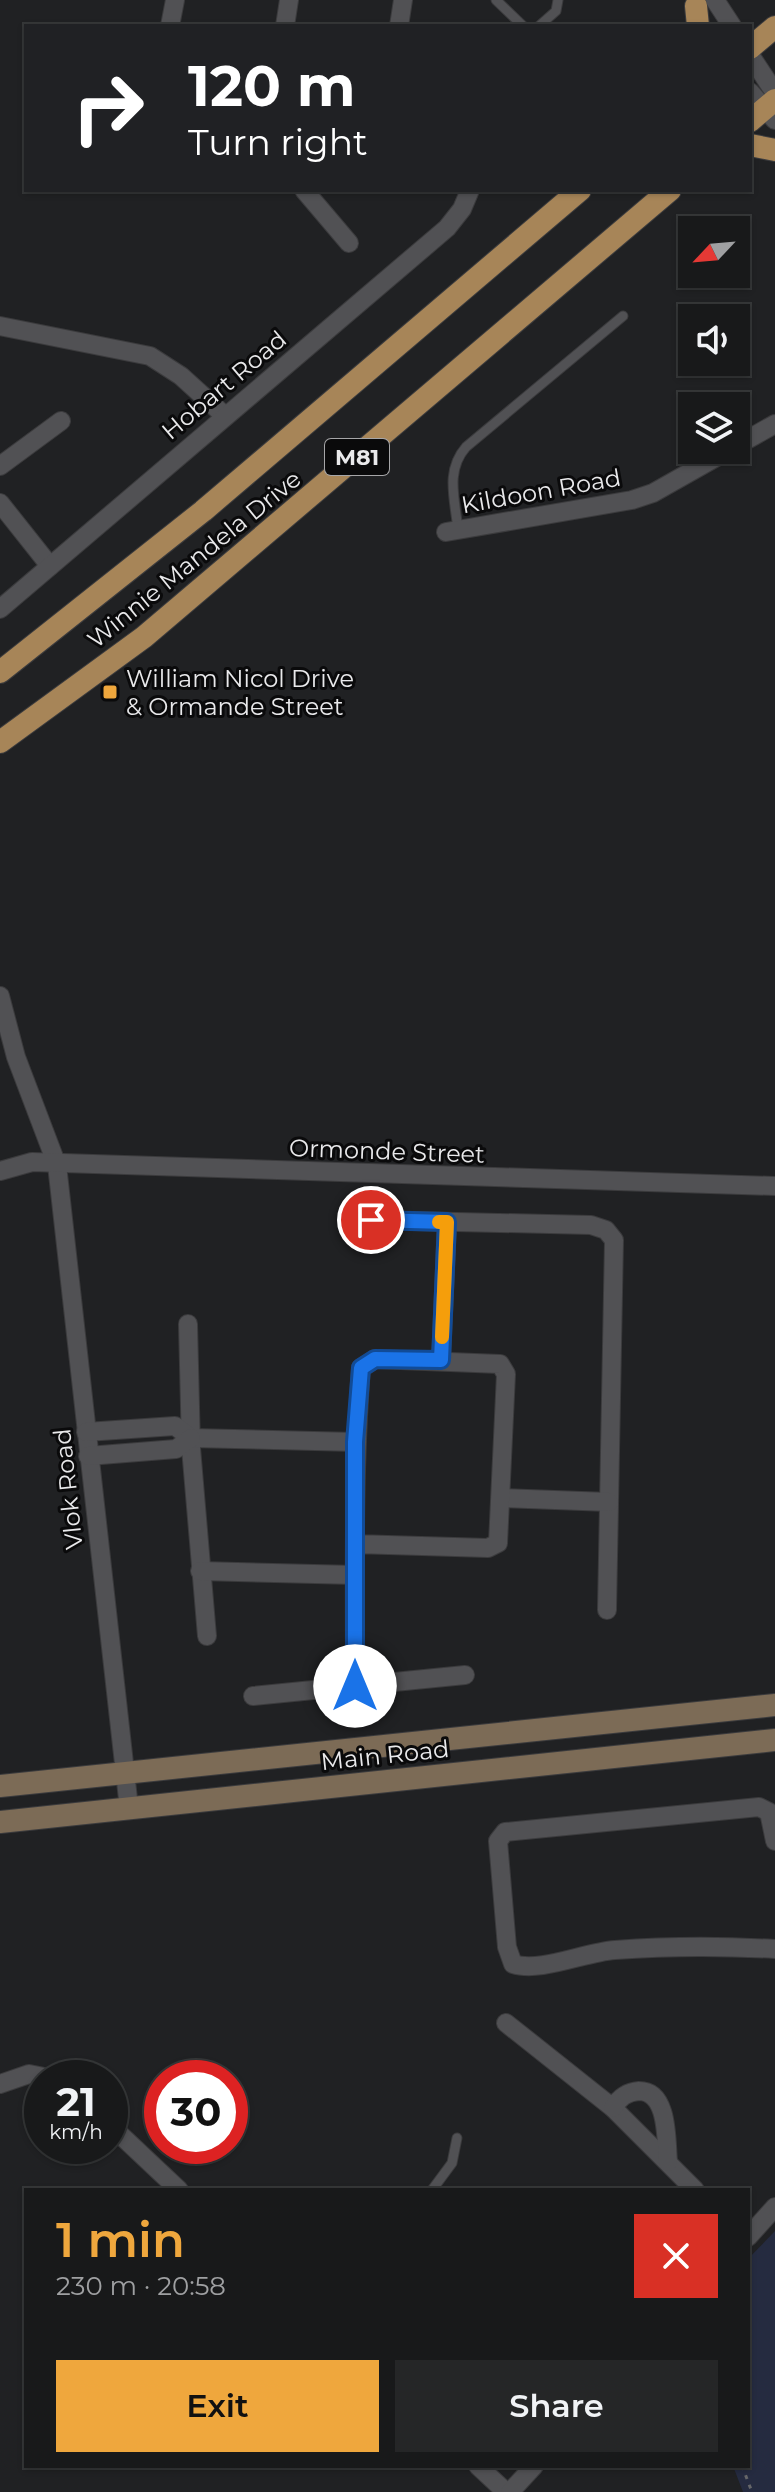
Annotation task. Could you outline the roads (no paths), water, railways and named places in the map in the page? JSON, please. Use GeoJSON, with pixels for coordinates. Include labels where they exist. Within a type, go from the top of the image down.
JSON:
{"type":"FeatureCollection","features":[{"type":"Feature","properties":{"kind":"main road"},"geometry":{"type":"LineString","coordinates":[[752,46],[775,27]]}},
{"type":"Feature","properties":{"kind":"main road"},"geometry":{"type":"LineString","coordinates":[[752,145],[775,150]]}},
{"type":"Feature","properties":{"kind":"main road","name":"Winnie Mandela Drive"},"geometry":{"type":"LineString","coordinates":[[0,672],[203,511],[578,192]]}},
{"type":"Feature","properties":{"kind":"main road","name":"Winnie Mandela Drive"},"geometry":{"type":"LineString","coordinates":[[0,742],[144,637],[668,192]]}},
{"type":"Feature","properties":{"kind":"main road","name":"Main Road"},"geometry":{"type":"LineString","coordinates":[[0,1786],[775,1705]]}},
{"type":"Feature","properties":{"kind":"main road","name":"Main Road"},"geometry":{"type":"LineString","coordinates":[[0,1822],[775,1740]]}},
{"type":"Feature","properties":{"kind":"street"},"geometry":{"type":"LineString","coordinates":[[170,24],[175,0]]}},
{"type":"Feature","properties":{"kind":"street"},"geometry":{"type":"LineString","coordinates":[[285,24],[289,0]]}},
{"type":"Feature","properties":{"kind":"street"},"geometry":{"type":"LineString","coordinates":[[399,24],[403,0]]}},
{"type":"Feature","properties":{"kind":"street"},"geometry":{"type":"LineString","coordinates":[[702,12],[728,24]]}},
{"type":"Feature","properties":{"kind":"street"},"geometry":{"type":"LineString","coordinates":[[752,62],[765,106]]}},
{"type":"Feature","properties":{"kind":"street"},"geometry":{"type":"LineString","coordinates":[[306,192],[349,243]]}},
{"type":"Feature","properties":{"kind":"street","name":"Hobart Road"},"geometry":{"type":"LineString","coordinates":[[0,609],[447,228],[462,209],[469,192]]}},
{"type":"Feature","properties":{"kind":"street"},"geometry":{"type":"LineString","coordinates":[[0,326],[150,356],[181,376],[225,416]]}},
{"type":"Feature","properties":{"kind":"street"},"geometry":{"type":"LineString","coordinates":[[0,466],[61,421]]}},
{"type":"Feature","properties":{"kind":"street"},"geometry":{"type":"LineString","coordinates":[[750,438],[775,424]]}},
{"type":"Feature","properties":{"kind":"street","name":"Kildoon Road"},"geometry":{"type":"LineString","coordinates":[[452,531],[632,500],[653,493],[704,464]]}},
{"type":"Feature","properties":{"kind":"street"},"geometry":{"type":"LineString","coordinates":[[0,503],[50,566]]}},
{"type":"Feature","properties":{"kind":"street"},"geometry":{"type":"LineString","coordinates":[[0,996],[16,1057]]}},
{"type":"Feature","properties":{"kind":"street"},"geometry":{"type":"LineString","coordinates":[[0,1032],[16,1057]]}},
{"type":"Feature","properties":{"kind":"street","name":"Vlok Road"},"geometry":{"type":"LineString","coordinates":[[16,1057],[57,1165],[129,1808]]}},
{"type":"Feature","properties":{"kind":"street","name":"Ormonde Street"},"geometry":{"type":"LineString","coordinates":[[0,1171],[32,1162],[775,1186]]}},
{"type":"Feature","properties":{"kind":"street"},"geometry":{"type":"LineString","coordinates":[[371,1220],[591,1225],[606,1230],[614,1240],[607,1610]]}},
{"type":"Feature","properties":{"kind":"street"},"geometry":{"type":"LineString","coordinates":[[441,1360],[447,1222]]}},
{"type":"Feature","properties":{"kind":"street"},"geometry":{"type":"LineString","coordinates":[[188,1324],[191,1438],[207,1636]]}},
{"type":"Feature","properties":{"kind":"street"},"geometry":{"type":"LineString","coordinates":[[355,1544],[488,1548],[500,1539],[505,1370],[492,1361],[375,1359],[363,1365],[355,1442],[355,1544],[355,1686]]}},
{"type":"Feature","properties":{"kind":"street"},"geometry":{"type":"LineString","coordinates":[[86,1432],[175,1426],[191,1438],[355,1442]]}},
{"type":"Feature","properties":{"kind":"street"},"geometry":{"type":"LineString","coordinates":[[88,1456],[176,1449],[191,1438]]}},
{"type":"Feature","properties":{"kind":"street"},"geometry":{"type":"LineString","coordinates":[[503,1498],[609,1502]]}},
{"type":"Feature","properties":{"kind":"street"},"geometry":{"type":"LineString","coordinates":[[200,1571],[355,1575]]}},
{"type":"Feature","properties":{"kind":"street"},"geometry":{"type":"LineString","coordinates":[[253,1696],[465,1675]]}},
{"type":"Feature","properties":{"kind":"street"},"geometry":{"type":"LineString","coordinates":[[775,1841],[769,1812],[759,1807],[505,1832],[498,1841],[507,1947],[513,1964],[529,1967],[587,1953],[617,1950],[688,1947],[775,1949]]}},
{"type":"Feature","properties":{"kind":"street"},"geometry":{"type":"LineString","coordinates":[[506,2023],[613,2108],[693,2188]]}},
{"type":"Feature","properties":{"kind":"street"},"geometry":{"type":"LineString","coordinates":[[0,2084],[24,2076]]}},
{"type":"Feature","properties":{"kind":"street"},"geometry":{"type":"LineString","coordinates":[[613,2108],[618,2099],[632,2092],[645,2092],[656,2100],[663,2112],[668,2162]]}},
{"type":"Feature","properties":{"kind":"street"},"geometry":{"type":"LineString","coordinates":[[128,2142],[177,2188]]}},
{"type":"Feature","properties":{"kind":"street"},"geometry":{"type":"LineString","coordinates":[[750,2235],[775,2207]]}},
{"type":"Feature","properties":{"kind":"street"},"geometry":{"type":"LineString","coordinates":[[480,2468],[508,2492],[532,2468]]}},
{"type":"Feature","properties":{"kind":"lane"},"geometry":{"type":"LineString","coordinates":[[496,0],[521,24]]}},
{"type":"Feature","properties":{"kind":"lane"},"geometry":{"type":"LineString","coordinates":[[541,24],[556,11],[558,0]]}},
{"type":"Feature","properties":{"kind":"lane"},"geometry":{"type":"LineString","coordinates":[[452,531],[454,461],[466,447],[623,316]]}},
{"type":"Feature","properties":{"kind":"lane"},"geometry":{"type":"LineString","coordinates":[[433,2188],[452,2163],[457,2138]]}},
{"type":"Feature","properties":{"kind":"place","name":"William Nicol Drive & Ormande Street"},"geometry":{"type":"Point","coordinates":[110,692]}}]}
